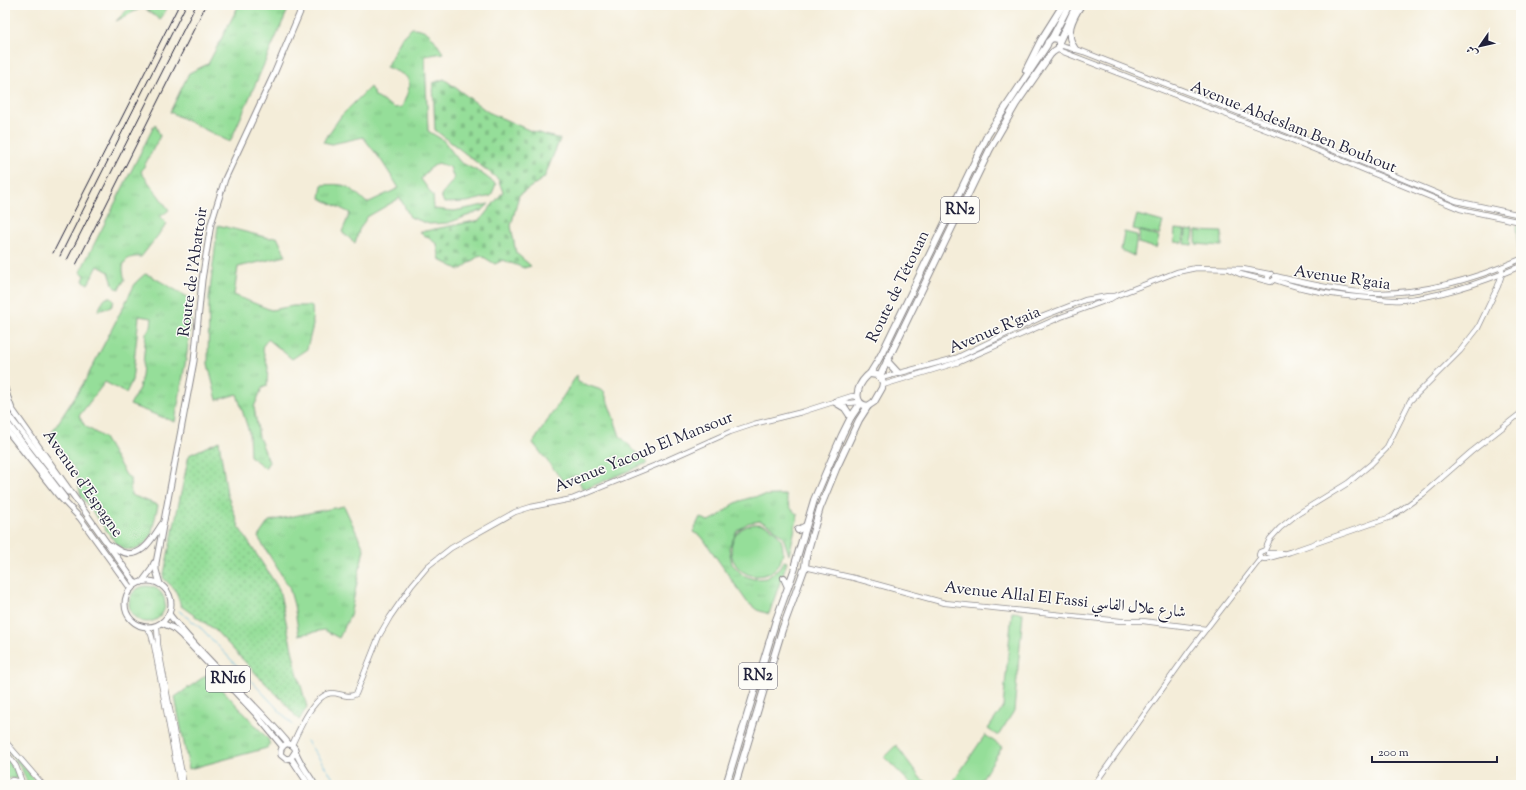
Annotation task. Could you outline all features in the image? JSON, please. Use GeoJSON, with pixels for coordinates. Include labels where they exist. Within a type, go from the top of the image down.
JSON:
{"type":"FeatureCollection","features":[{"type":"Feature","properties":{"kind":"highway"},"geometry":{"type":"LineString","coordinates":[[1015,92],[1041,40],[1063,5]]}},
{"type":"Feature","properties":{"kind":"highway"},"geometry":{"type":"LineString","coordinates":[[1054,19],[1069,5]]}},
{"type":"Feature","properties":{"kind":"highway","name":"Route de Tétouan"},"geometry":{"type":"LineString","coordinates":[[796,562],[814,500],[859,401],[858,392],[864,379],[870,374],[882,353],[988,134],[1049,40],[1052,38],[1069,5]]}},
{"type":"Feature","properties":{"kind":"highway"},"geometry":{"type":"LineString","coordinates":[[1076,49],[1070,40],[1069,32],[1079,6]]}},
{"type":"Feature","properties":{"kind":"highway","name":"Route de Tétouan"},"geometry":{"type":"LineString","coordinates":[[880,377],[990,149],[1016,104],[1058,47],[1069,19],[1079,6]]}},
{"type":"Feature","properties":{"kind":"highway"},"geometry":{"type":"LineString","coordinates":[[1047,45],[1049,50],[1058,47],[1056,38],[1052,38]]}},
{"type":"Feature","properties":{"kind":"highway"},"geometry":{"type":"LineString","coordinates":[[887,361],[898,373]]}},
{"type":"Feature","properties":{"kind":"highway"},"geometry":{"type":"LineString","coordinates":[[870,374],[875,374],[880,377],[883,385]]}},
{"type":"Feature","properties":{"kind":"highway","name":"RN2"},"geometry":{"type":"LineString","coordinates":[[736,785],[782,630],[804,567],[820,508],[839,462],[859,420],[868,406],[874,402],[883,385]]}},
{"type":"Feature","properties":{"kind":"highway"},"geometry":{"type":"LineString","coordinates":[[837,401],[845,408],[851,417]]}},
{"type":"Feature","properties":{"kind":"highway"},"geometry":{"type":"LineString","coordinates":[[859,401],[868,406]]}},
{"type":"Feature","properties":{"kind":"highway"},"geometry":{"type":"LineString","coordinates":[[798,530],[806,526]]}},
{"type":"Feature","properties":{"kind":"highway"},"geometry":{"type":"LineString","coordinates":[[795,568],[798,571],[804,567],[800,560],[796,562]]}},
{"type":"Feature","properties":{"kind":"highway","name":"RN2"},"geometry":{"type":"LineString","coordinates":[[726,785],[776,620],[796,562]]}},
{"type":"Feature","properties":{"kind":"highway"},"geometry":{"type":"LineString","coordinates":[[784,578],[788,587]]}},
{"type":"Feature","properties":{"kind":"main road","name":"Route de l’Abattoir"},"geometry":{"type":"LineString","coordinates":[[160,584],[156,570],[157,556],[194,361],[202,280],[211,224],[226,179],[274,74],[303,5]]}},
{"type":"Feature","properties":{"kind":"main road","name":"Avenue d'Espagne"},"geometry":{"type":"LineString","coordinates":[[5,388],[12,409],[136,584]]}},
{"type":"Feature","properties":{"kind":"main road"},"geometry":{"type":"LineString","coordinates":[[5,406],[8,398]]}},
{"type":"Feature","properties":{"kind":"main road"},"geometry":{"type":"LineString","coordinates":[[7,418],[85,514]]}},
{"type":"Feature","properties":{"kind":"main road"},"geometry":{"type":"LineString","coordinates":[[7,418],[80,518]]}},
{"type":"Feature","properties":{"kind":"main road","name":"Avenue d'Espagne"},"geometry":{"type":"LineString","coordinates":[[6,430],[58,495],[80,518],[131,589]]}},
{"type":"Feature","properties":{"kind":"main road"},"geometry":{"type":"LineString","coordinates":[[106,542],[123,552],[137,552],[148,545],[163,522]]}},
{"type":"Feature","properties":{"kind":"main road","name":"Route de l’Abattoir"},"geometry":{"type":"LineString","coordinates":[[142,582],[151,570],[157,556]]}},
{"type":"Feature","properties":{"kind":"main road"},"geometry":{"type":"LineString","coordinates":[[151,582],[160,584],[169,594],[171,600],[169,614],[160,625],[147,628],[135,624],[129,618],[125,604],[126,596],[136,584],[151,582]]}},
{"type":"Feature","properties":{"kind":"main road","name":"RN16"},"geometry":{"type":"LineString","coordinates":[[169,614],[197,647],[290,745],[295,748],[295,752],[316,785]]}},
{"type":"Feature","properties":{"kind":"main road","name":"RN16"},"geometry":{"type":"LineString","coordinates":[[160,625],[173,628],[182,636],[255,713],[282,746],[280,750],[281,755],[286,759],[291,758],[309,785]]}},
{"type":"Feature","properties":{"kind":"main road"},"geometry":{"type":"LineString","coordinates":[[282,746],[290,745]]}},
{"type":"Feature","properties":{"kind":"main road"},"geometry":{"type":"LineString","coordinates":[[291,758],[295,752]]}},
{"type":"Feature","properties":{"kind":"street","name":"Avenue Abdeslam Ben Bouhout"},"geometry":{"type":"LineString","coordinates":[[1058,47],[1076,49],[1289,132],[1456,201],[1521,215]]}},
{"type":"Feature","properties":{"kind":"street","name":"Avenue Abdeslam Ben Bouhout"},"geometry":{"type":"LineString","coordinates":[[1058,47],[1460,209],[1521,222]]}},
{"type":"Feature","properties":{"kind":"street","name":"Avenue R'gaia"},"geometry":{"type":"LineString","coordinates":[[1275,278],[1348,291],[1403,292],[1435,288],[1502,267],[1521,259]]}},
{"type":"Feature","properties":{"kind":"street","name":"Avenue R'gaia"},"geometry":{"type":"LineString","coordinates":[[1275,278],[1326,293],[1360,298],[1400,300],[1443,292],[1502,274],[1521,266]]}},
{"type":"Feature","properties":{"kind":"street"},"geometry":{"type":"LineString","coordinates":[[1094,785],[1206,629],[1268,555],[1266,551],[1270,539],[1280,528],[1296,515],[1348,483],[1386,449],[1410,401],[1460,351],[1478,328],[1490,304],[1502,274],[1502,267]]}},
{"type":"Feature","properties":{"kind":"street","name":"Avenue R'gaia"},"geometry":{"type":"LineString","coordinates":[[883,385],[959,362],[1061,317],[1177,272],[1205,268],[1231,270],[1243,269],[1269,274]]}},
{"type":"Feature","properties":{"kind":"street","name":"Avenue R'gaia"},"geometry":{"type":"LineString","coordinates":[[1231,270],[1240,274],[1268,280]]}},
{"type":"Feature","properties":{"kind":"street"},"geometry":{"type":"LineString","coordinates":[[1269,274],[1272,274],[1275,278],[1271,282],[1267,277],[1269,274]]}},
{"type":"Feature","properties":{"kind":"street","name":"Avenue R'gaia"},"geometry":{"type":"LineString","coordinates":[[880,377],[956,358],[1044,316],[1086,300],[1115,296]]}},
{"type":"Feature","properties":{"kind":"street","name":"Avenue Yacoub El Mansour"},"geometry":{"type":"LineString","coordinates":[[290,745],[315,704],[325,694],[334,693],[353,696],[356,694],[379,636],[390,617],[421,574],[435,560],[451,548],[515,512],[531,507],[572,499],[656,465],[730,432],[852,396],[859,401]]}},
{"type":"Feature","properties":{"kind":"street"},"geometry":{"type":"LineString","coordinates":[[1264,558],[1287,553],[1391,517],[1423,494],[1471,452],[1521,413]]}},
{"type":"Feature","properties":{"kind":"street"},"geometry":{"type":"LineString","coordinates":[[1264,558],[1260,554],[1262,551],[1287,553]]}},
{"type":"Feature","properties":{"kind":"street","name":"Avenue Allal El Fassi شارع علال الفاسي"},"geometry":{"type":"LineString","coordinates":[[804,567],[854,578],[945,603],[1121,621],[1143,621],[1206,629]]}},
{"type":"Feature","properties":{"kind":"street"},"geometry":{"type":"LineString","coordinates":[[160,625],[158,644],[184,785]]}},
{"type":"Feature","properties":{"kind":"street"},"geometry":{"type":"LineString","coordinates":[[147,628],[154,645],[180,785]]}},
{"type":"Feature","properties":{"kind":"street"},"geometry":{"type":"LineString","coordinates":[[5,741],[43,785]]}},
{"type":"Feature","properties":{"kind":"street"},"geometry":{"type":"LineString","coordinates":[[5,751],[20,772],[23,785]]}},
{"type":"Feature","properties":{"kind":"street"},"geometry":{"type":"LineString","coordinates":[[5,784],[12,780],[20,782],[23,785]]}},
{"type":"Feature","properties":{"kind":"green space"},"geometry":{"type":"Polygon","coordinates":[[[132,5],[169,5],[160,20],[143,7],[116,21],[132,5]]]}},
{"type":"Feature","properties":{"kind":"green space"},"geometry":{"type":"Polygon","coordinates":[[[239,5],[290,5],[230,142],[170,112],[189,73],[208,64],[239,5]]]}},
{"type":"Feature","properties":{"kind":"green space"},"geometry":{"type":"Polygon","coordinates":[[[412,28],[427,32],[434,39],[443,53],[425,56],[428,131],[443,140],[460,162],[481,173],[496,184],[491,196],[467,202],[444,203],[441,195],[454,179],[450,167],[438,163],[428,170],[421,179],[433,196],[434,209],[454,211],[489,204],[483,210],[448,223],[429,224],[410,217],[400,198],[367,217],[359,230],[355,243],[342,232],[350,213],[320,198],[322,185],[343,185],[348,187],[367,203],[399,188],[381,160],[363,137],[332,144],[323,142],[341,116],[370,87],[376,97],[395,108],[402,107],[408,90],[409,81],[402,74],[386,67],[403,36],[412,28]]]}},
{"type":"Feature","properties":{"kind":"green space"},"geometry":{"type":"Polygon","coordinates":[[[444,79],[488,112],[531,131],[560,139],[544,178],[519,195],[511,226],[516,253],[531,266],[524,268],[503,260],[495,264],[480,255],[460,270],[440,260],[437,244],[420,232],[480,220],[503,192],[498,179],[435,130],[433,83],[444,79]]]}},
{"type":"Feature","properties":{"kind":"green space"},"geometry":{"type":"Polygon","coordinates":[[[155,124],[160,136],[141,172],[169,210],[160,217],[167,224],[141,257],[131,258],[125,262],[123,270],[125,279],[119,289],[114,287],[109,272],[98,266],[88,284],[83,281],[85,275],[80,272],[155,124]]]}},
{"type":"Feature","properties":{"kind":"green space"},"geometry":{"type":"Polygon","coordinates":[[[1137,215],[1163,222],[1159,235],[1133,229],[1137,215]]]}},
{"type":"Feature","properties":{"kind":"green space"},"geometry":{"type":"Polygon","coordinates":[[[218,225],[269,238],[277,237],[286,256],[238,267],[234,295],[271,310],[293,306],[312,306],[313,325],[307,349],[292,359],[268,339],[262,347],[268,367],[267,386],[262,388],[254,407],[259,437],[269,462],[265,468],[250,456],[249,432],[237,394],[217,400],[208,364],[209,298],[218,225]]]}},
{"type":"Feature","properties":{"kind":"green space"},"geometry":{"type":"Polygon","coordinates":[[[1516,226],[1521,227],[1521,257],[1519,258],[1516,226]]]}},
{"type":"Feature","properties":{"kind":"green space"},"geometry":{"type":"Polygon","coordinates":[[[1175,229],[1185,230],[1183,243],[1174,242],[1175,229]]]}},
{"type":"Feature","properties":{"kind":"green space"},"geometry":{"type":"Polygon","coordinates":[[[1186,230],[1194,231],[1192,245],[1185,244],[1186,230]]]}},
{"type":"Feature","properties":{"kind":"green space"},"geometry":{"type":"Polygon","coordinates":[[[1140,231],[1159,237],[1156,248],[1138,243],[1140,231]]]}},
{"type":"Feature","properties":{"kind":"green space"},"geometry":{"type":"Polygon","coordinates":[[[1196,231],[1222,232],[1222,246],[1196,244],[1196,231]]]}},
{"type":"Feature","properties":{"kind":"green space"},"geometry":{"type":"Polygon","coordinates":[[[1124,232],[1137,235],[1134,256],[1121,250],[1124,232]]]}},
{"type":"Feature","properties":{"kind":"green space"},"geometry":{"type":"Polygon","coordinates":[[[145,274],[193,300],[187,353],[175,422],[130,405],[139,388],[142,376],[146,333],[151,327],[152,318],[139,316],[132,381],[126,393],[105,382],[79,416],[85,426],[104,438],[126,475],[130,478],[131,495],[158,505],[151,536],[146,543],[135,550],[123,549],[115,542],[81,496],[75,470],[49,437],[85,381],[136,282],[145,274]]]}},
{"type":"Feature","properties":{"kind":"green space"},"geometry":{"type":"Polygon","coordinates":[[[110,297],[114,301],[111,307],[98,311],[104,299],[110,297]]]}},
{"type":"Feature","properties":{"kind":"green space"},"geometry":{"type":"Polygon","coordinates":[[[577,375],[578,382],[604,391],[620,436],[647,463],[583,490],[576,475],[563,481],[533,443],[577,375]]]}},
{"type":"Feature","properties":{"kind":"green space"},"geometry":{"type":"Polygon","coordinates":[[[219,441],[227,494],[240,529],[279,589],[296,668],[307,707],[299,720],[284,702],[215,630],[181,606],[175,589],[163,578],[189,455],[219,441]]]}},
{"type":"Feature","properties":{"kind":"green space"},"geometry":{"type":"Polygon","coordinates":[[[786,495],[787,501],[793,511],[798,515],[789,555],[783,537],[771,526],[760,521],[748,523],[737,531],[729,548],[732,564],[743,575],[754,579],[767,578],[779,569],[784,561],[787,562],[769,614],[757,610],[747,602],[702,537],[693,532],[700,517],[708,521],[712,520],[740,501],[760,496],[786,495]]]}},
{"type":"Feature","properties":{"kind":"green space"},"geometry":{"type":"Polygon","coordinates":[[[344,506],[364,549],[350,616],[339,638],[324,630],[299,635],[294,605],[289,587],[258,537],[269,521],[344,506]]]}},
{"type":"Feature","properties":{"kind":"green space"},"geometry":{"type":"Polygon","coordinates":[[[752,524],[762,524],[776,531],[783,545],[783,555],[776,569],[762,576],[752,576],[742,572],[735,565],[731,555],[731,545],[735,535],[742,528],[752,524]]]}},
{"type":"Feature","properties":{"kind":"green space"},"geometry":{"type":"Polygon","coordinates":[[[151,586],[160,591],[164,597],[164,611],[160,617],[151,622],[143,622],[134,617],[130,611],[129,600],[134,591],[140,587],[151,586]]]}},
{"type":"Feature","properties":{"kind":"green space"},"geometry":{"type":"Polygon","coordinates":[[[1012,612],[1023,613],[1014,711],[998,736],[988,729],[1003,707],[1012,612]]]}},
{"type":"Feature","properties":{"kind":"green space"},"geometry":{"type":"Polygon","coordinates":[[[208,674],[268,739],[270,745],[267,748],[189,769],[175,697],[208,674]]]}},
{"type":"Feature","properties":{"kind":"green space"},"geometry":{"type":"Polygon","coordinates":[[[985,735],[1002,747],[978,785],[951,785],[985,735]]]}},
{"type":"Feature","properties":{"kind":"green space"},"geometry":{"type":"Polygon","coordinates":[[[5,745],[39,785],[32,785],[27,782],[22,770],[5,745]]]}},
{"type":"Feature","properties":{"kind":"green space"},"geometry":{"type":"Polygon","coordinates":[[[896,745],[921,779],[932,785],[912,785],[884,757],[896,745]]]}},
{"type":"Feature","properties":{"kind":"green space"},"geometry":{"type":"Polygon","coordinates":[[[5,757],[19,779],[10,778],[5,781],[5,757]]]}},
{"type":"Feature","properties":{"kind":"waterway"},"geometry":{"type":"LineString","coordinates":[[179,611],[202,629],[293,725]]}},
{"type":"Feature","properties":{"kind":"waterway"},"geometry":{"type":"LineString","coordinates":[[307,741],[333,778]]}},
{"type":"Feature","properties":{"kind":"tunnel"},"geometry":{"type":"LineString","coordinates":[[5,411],[9,416]]}},
{"type":"Feature","properties":{"kind":"railway"},"geometry":{"type":"LineString","coordinates":[[53,253],[179,5]]}},
{"type":"Feature","properties":{"kind":"railway"},"geometry":{"type":"LineString","coordinates":[[60,256],[186,5]]}},
{"type":"Feature","properties":{"kind":"railway"},"geometry":{"type":"LineString","coordinates":[[67,260],[196,5]]}},
{"type":"Feature","properties":{"kind":"railway"},"geometry":{"type":"LineString","coordinates":[[76,265],[206,5]]}}]}
